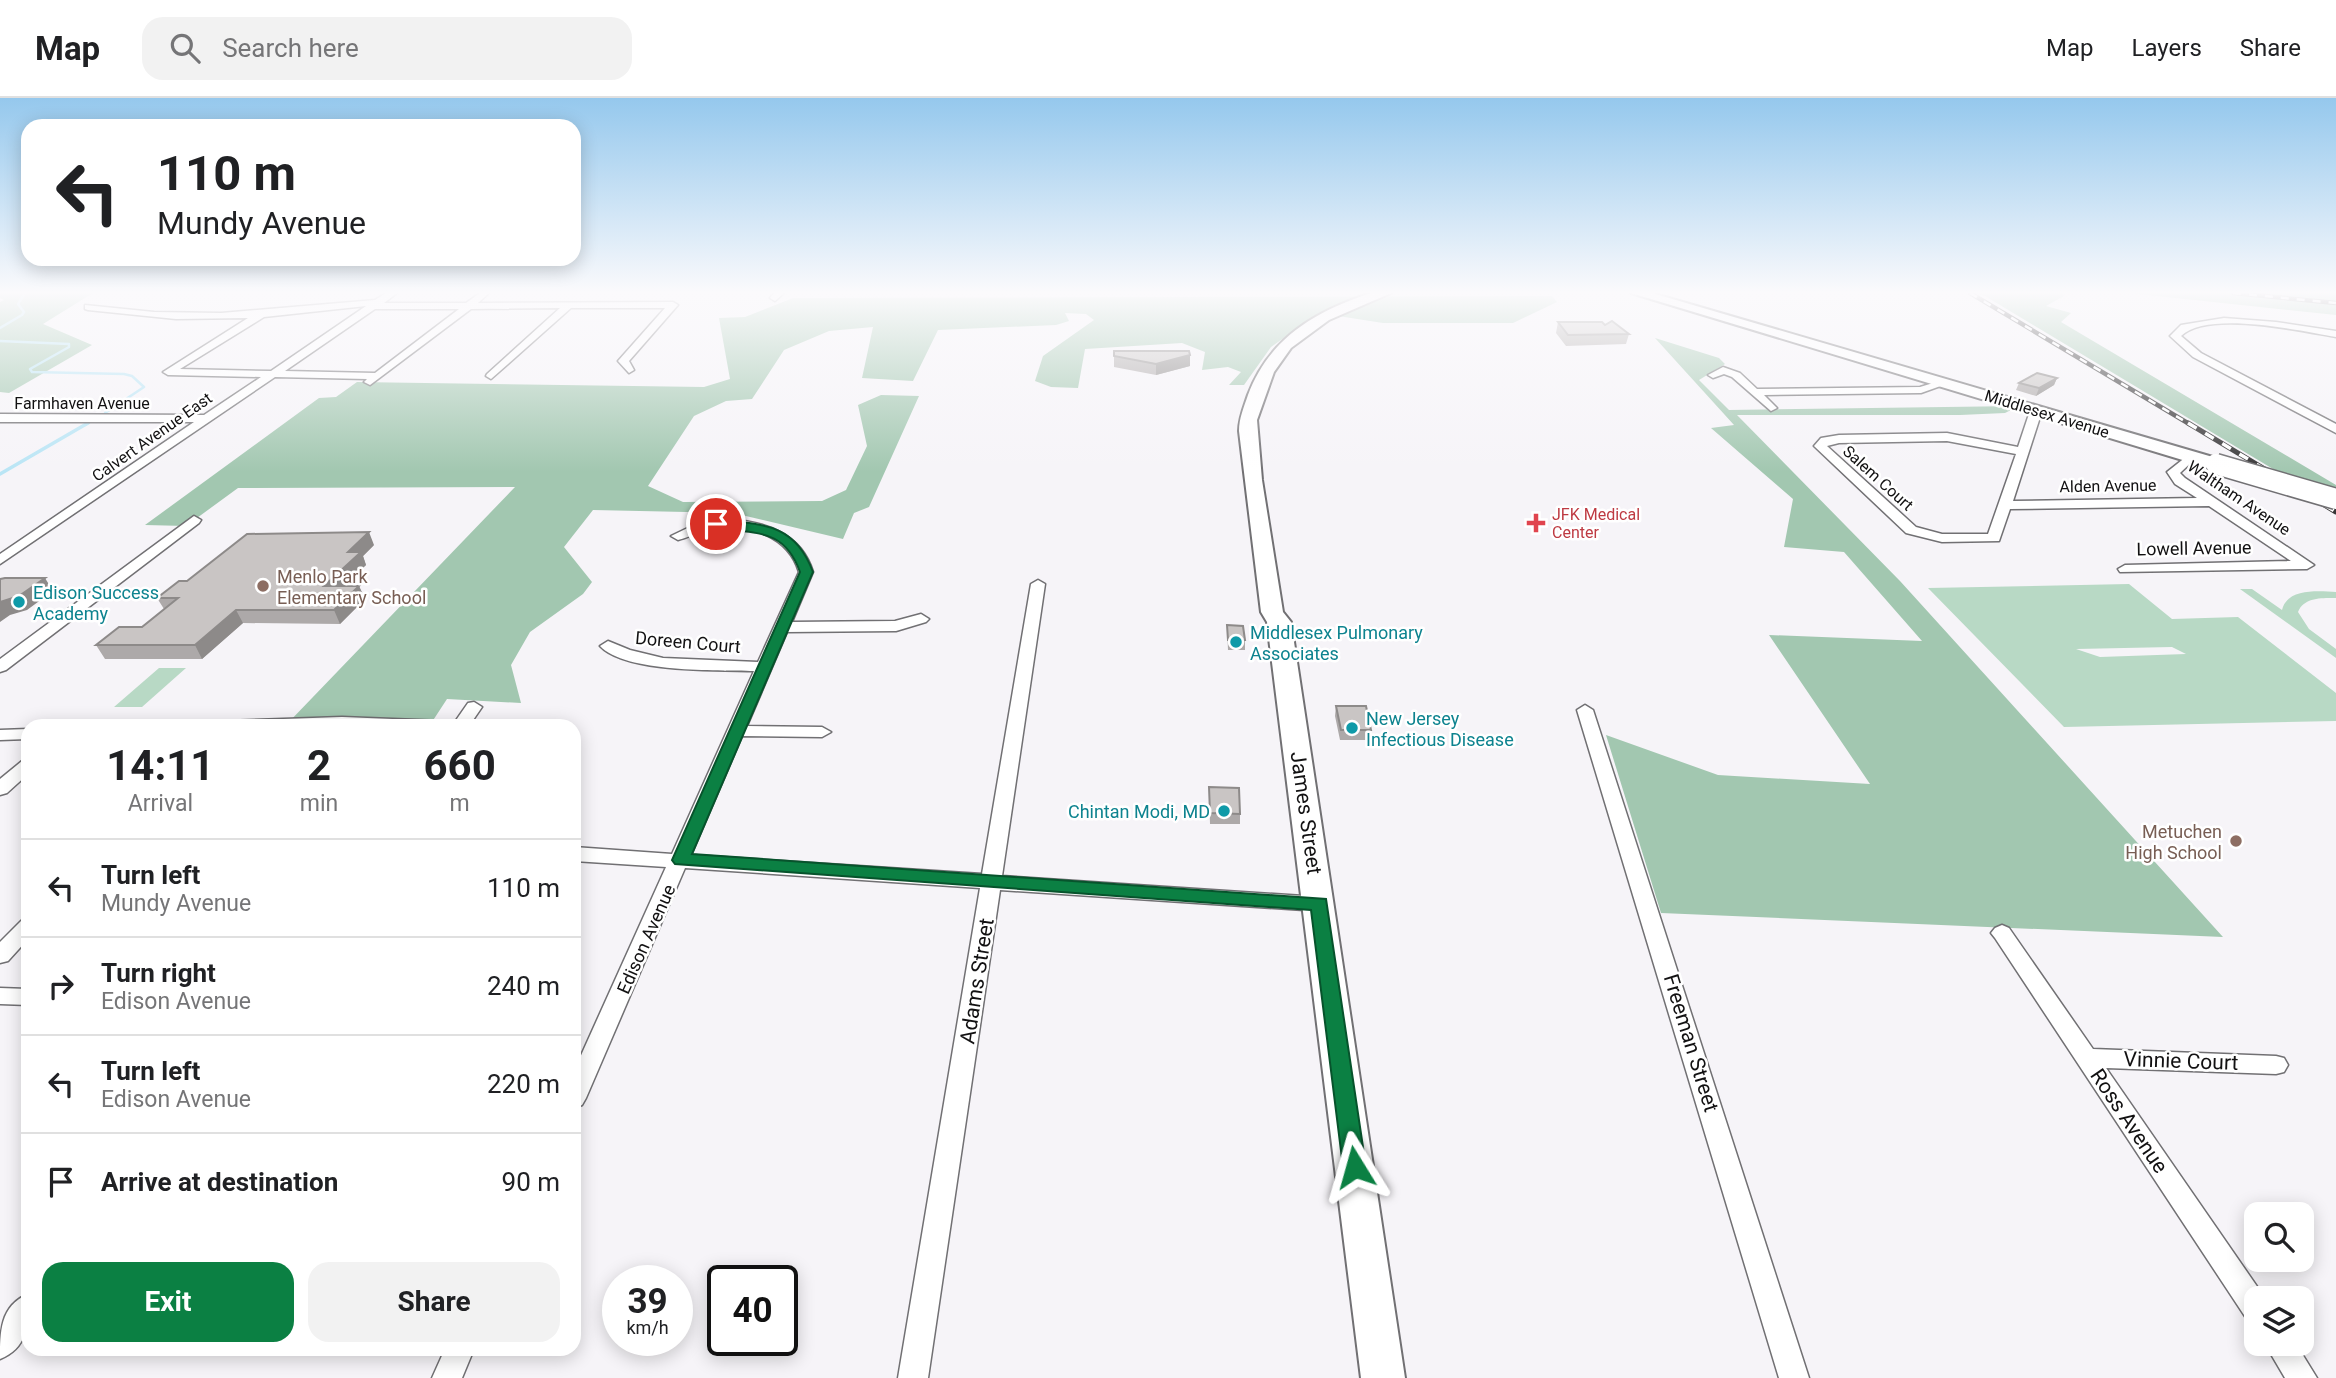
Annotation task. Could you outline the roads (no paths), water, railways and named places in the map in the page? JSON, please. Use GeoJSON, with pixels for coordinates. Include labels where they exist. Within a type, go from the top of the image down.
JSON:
{"type":"FeatureCollection","features":[{"type":"Feature","properties":{"kind":"street"},"geometry":{"type":"LineString","coordinates":[[199,353],[168,372],[374,379],[408,353]]}},
{"type":"Feature","properties":{"kind":"street","name":"Calvert Avenue East"},"geometry":{"type":"LineString","coordinates":[[0,560],[304,353]]}},
{"type":"Feature","properties":{"kind":"street"},"geometry":{"type":"LineString","coordinates":[[491,376],[517,353]]}},
{"type":"Feature","properties":{"kind":"street"},"geometry":{"type":"LineString","coordinates":[[629,370],[623,361],[630,353]]}},
{"type":"Feature","properties":{"kind":"street","name":"James Street"},"geometry":{"type":"LineString","coordinates":[[1280,353],[1258,392],[1254,414],[1284,612],[1279,622],[1383,1378]]}},
{"type":"Feature","properties":{"kind":"street","name":"Middlesex Avenue"},"geometry":{"type":"LineString","coordinates":[[1834,353],[2336,499]]}},
{"type":"Feature","properties":{"kind":"street"},"geometry":{"type":"LineString","coordinates":[[2194,353],[2336,429]]}},
{"type":"Feature","properties":{"kind":"street"},"geometry":{"type":"LineString","coordinates":[[1713,375],[1723,370],[1736,375],[1771,408]]}},
{"type":"Feature","properties":{"kind":"street"},"geometry":{"type":"LineString","coordinates":[[1754,392],[1936,384]]}},
{"type":"Feature","properties":{"kind":"street"},"geometry":{"type":"LineString","coordinates":[[2006,505],[2035,411]]}},
{"type":"Feature","properties":{"kind":"street","name":"Farmhaven Avenue"},"geometry":{"type":"LineString","coordinates":[[0,418],[206,419]]}},
{"type":"Feature","properties":{"kind":"street","name":"Salem Court"},"geometry":{"type":"LineString","coordinates":[[2006,505],[1994,538],[1942,538],[1911,530],[1820,446],[1825,441],[1839,439],[1947,437],[2021,451]]}},
{"type":"Feature","properties":{"kind":"street","name":"Waltham Avenue"},"geometry":{"type":"LineString","coordinates":[[2190,457],[2175,468],[2174,476],[2307,565]]}},
{"type":"Feature","properties":{"kind":"street","name":"Alden Avenue"},"geometry":{"type":"LineString","coordinates":[[2006,505],[2211,502]]}},
{"type":"Feature","properties":{"kind":"street"},"geometry":{"type":"LineString","coordinates":[[0,667],[194,520]]}},
{"type":"Feature","properties":{"kind":"street","name":"Edison Avenue"},"geometry":{"type":"LineString","coordinates":[[581,1082],[806,572],[804,560],[794,545],[777,534],[733,524],[702,526],[678,536]]}},
{"type":"Feature","properties":{"kind":"street","name":"Lowell Avenue"},"geometry":{"type":"LineString","coordinates":[[2125,569],[2307,565]]}},
{"type":"Feature","properties":{"kind":"street","name":"Adams Street"},"geometry":{"type":"LineString","coordinates":[[912,1378],[1038,584]]}},
{"type":"Feature","properties":{"kind":"street"},"geometry":{"type":"LineString","coordinates":[[784,627],[896,626],[921,619]]}},
{"type":"Feature","properties":{"kind":"street","name":"Doreen Court"},"geometry":{"type":"LineString","coordinates":[[608,646],[625,656],[646,660],[766,667]]}},
{"type":"Feature","properties":{"kind":"street"},"geometry":{"type":"LineString","coordinates":[[465,719],[474,707]]}},
{"type":"Feature","properties":{"kind":"street","name":"Freeman Street"},"geometry":{"type":"LineString","coordinates":[[1585,710],[1794,1378]]}},
{"type":"Feature","properties":{"kind":"street"},"geometry":{"type":"LineString","coordinates":[[737,731],[821,732]]}},
{"type":"Feature","properties":{"kind":"street"},"geometry":{"type":"LineString","coordinates":[[0,735],[21,734]]}},
{"type":"Feature","properties":{"kind":"street"},"geometry":{"type":"LineString","coordinates":[[0,789],[21,771]]}},
{"type":"Feature","properties":{"kind":"street"},"geometry":{"type":"LineString","coordinates":[[581,854],[1319,904]]}},
{"type":"Feature","properties":{"kind":"street"},"geometry":{"type":"LineString","coordinates":[[0,955],[21,933]]}},
{"type":"Feature","properties":{"kind":"street","name":"Ross Avenue"},"geometry":{"type":"LineString","coordinates":[[2002,933],[2244,1291]]}},
{"type":"Feature","properties":{"kind":"street"},"geometry":{"type":"LineString","coordinates":[[0,996],[21,997]]}},
{"type":"Feature","properties":{"kind":"street","name":"Vinnie Court"},"geometry":{"type":"LineString","coordinates":[[2087,1058],[2276,1065]]}},
{"type":"Feature","properties":{"kind":"street"},"geometry":{"type":"LineString","coordinates":[[0,1345],[21,1316]]}},
{"type":"Feature","properties":{"kind":"street"},"geometry":{"type":"LineString","coordinates":[[447,1378],[457,1356]]}},
{"type":"Feature","properties":{"kind":"street"},"geometry":{"type":"LineString","coordinates":[[2287,1356],[2302,1378]]}},
{"type":"Feature","properties":{"kind":"waterway"},"geometry":{"type":"LineString","coordinates":[[59,353],[30,369],[32,372],[124,374],[132,376],[144,387],[105,413]]}},
{"type":"Feature","properties":{"kind":"waterway"},"geometry":{"type":"LineString","coordinates":[[0,474],[88,423]]}},
{"type":"Feature","properties":{"kind":"waterway"},"geometry":{"type":"LineString","coordinates":[[85,425],[89,423]]}},
{"type":"Feature","properties":{"kind":"railway"},"geometry":{"type":"LineString","coordinates":[[2070,353],[2191,425]]}},
{"type":"Feature","properties":{"kind":"railway"},"geometry":{"type":"LineString","coordinates":[[2188,423],[2336,512]]}},
{"type":"Feature","properties":{"kind":"place","name":"JFK Medical Center"},"geometry":{"type":"Point","coordinates":[1536,523]}},
{"type":"Feature","properties":{"kind":"place","name":"Menlo Park Elementary School"},"geometry":{"type":"Point","coordinates":[263,586]}},
{"type":"Feature","properties":{"kind":"place","name":"Edison Success Academy"},"geometry":{"type":"Point","coordinates":[19,602]}},
{"type":"Feature","properties":{"kind":"place","name":"Middlesex Pulmonary Associates"},"geometry":{"type":"Point","coordinates":[1236,642]}},
{"type":"Feature","properties":{"kind":"place","name":"New Jersey Infectious Disease"},"geometry":{"type":"Point","coordinates":[1352,728]}},
{"type":"Feature","properties":{"kind":"place","name":"Chintan Modi, MD"},"geometry":{"type":"Point","coordinates":[1224,811]}},
{"type":"Feature","properties":{"kind":"place","name":"Metuchen High School"},"geometry":{"type":"Point","coordinates":[2236,841]}}]}
